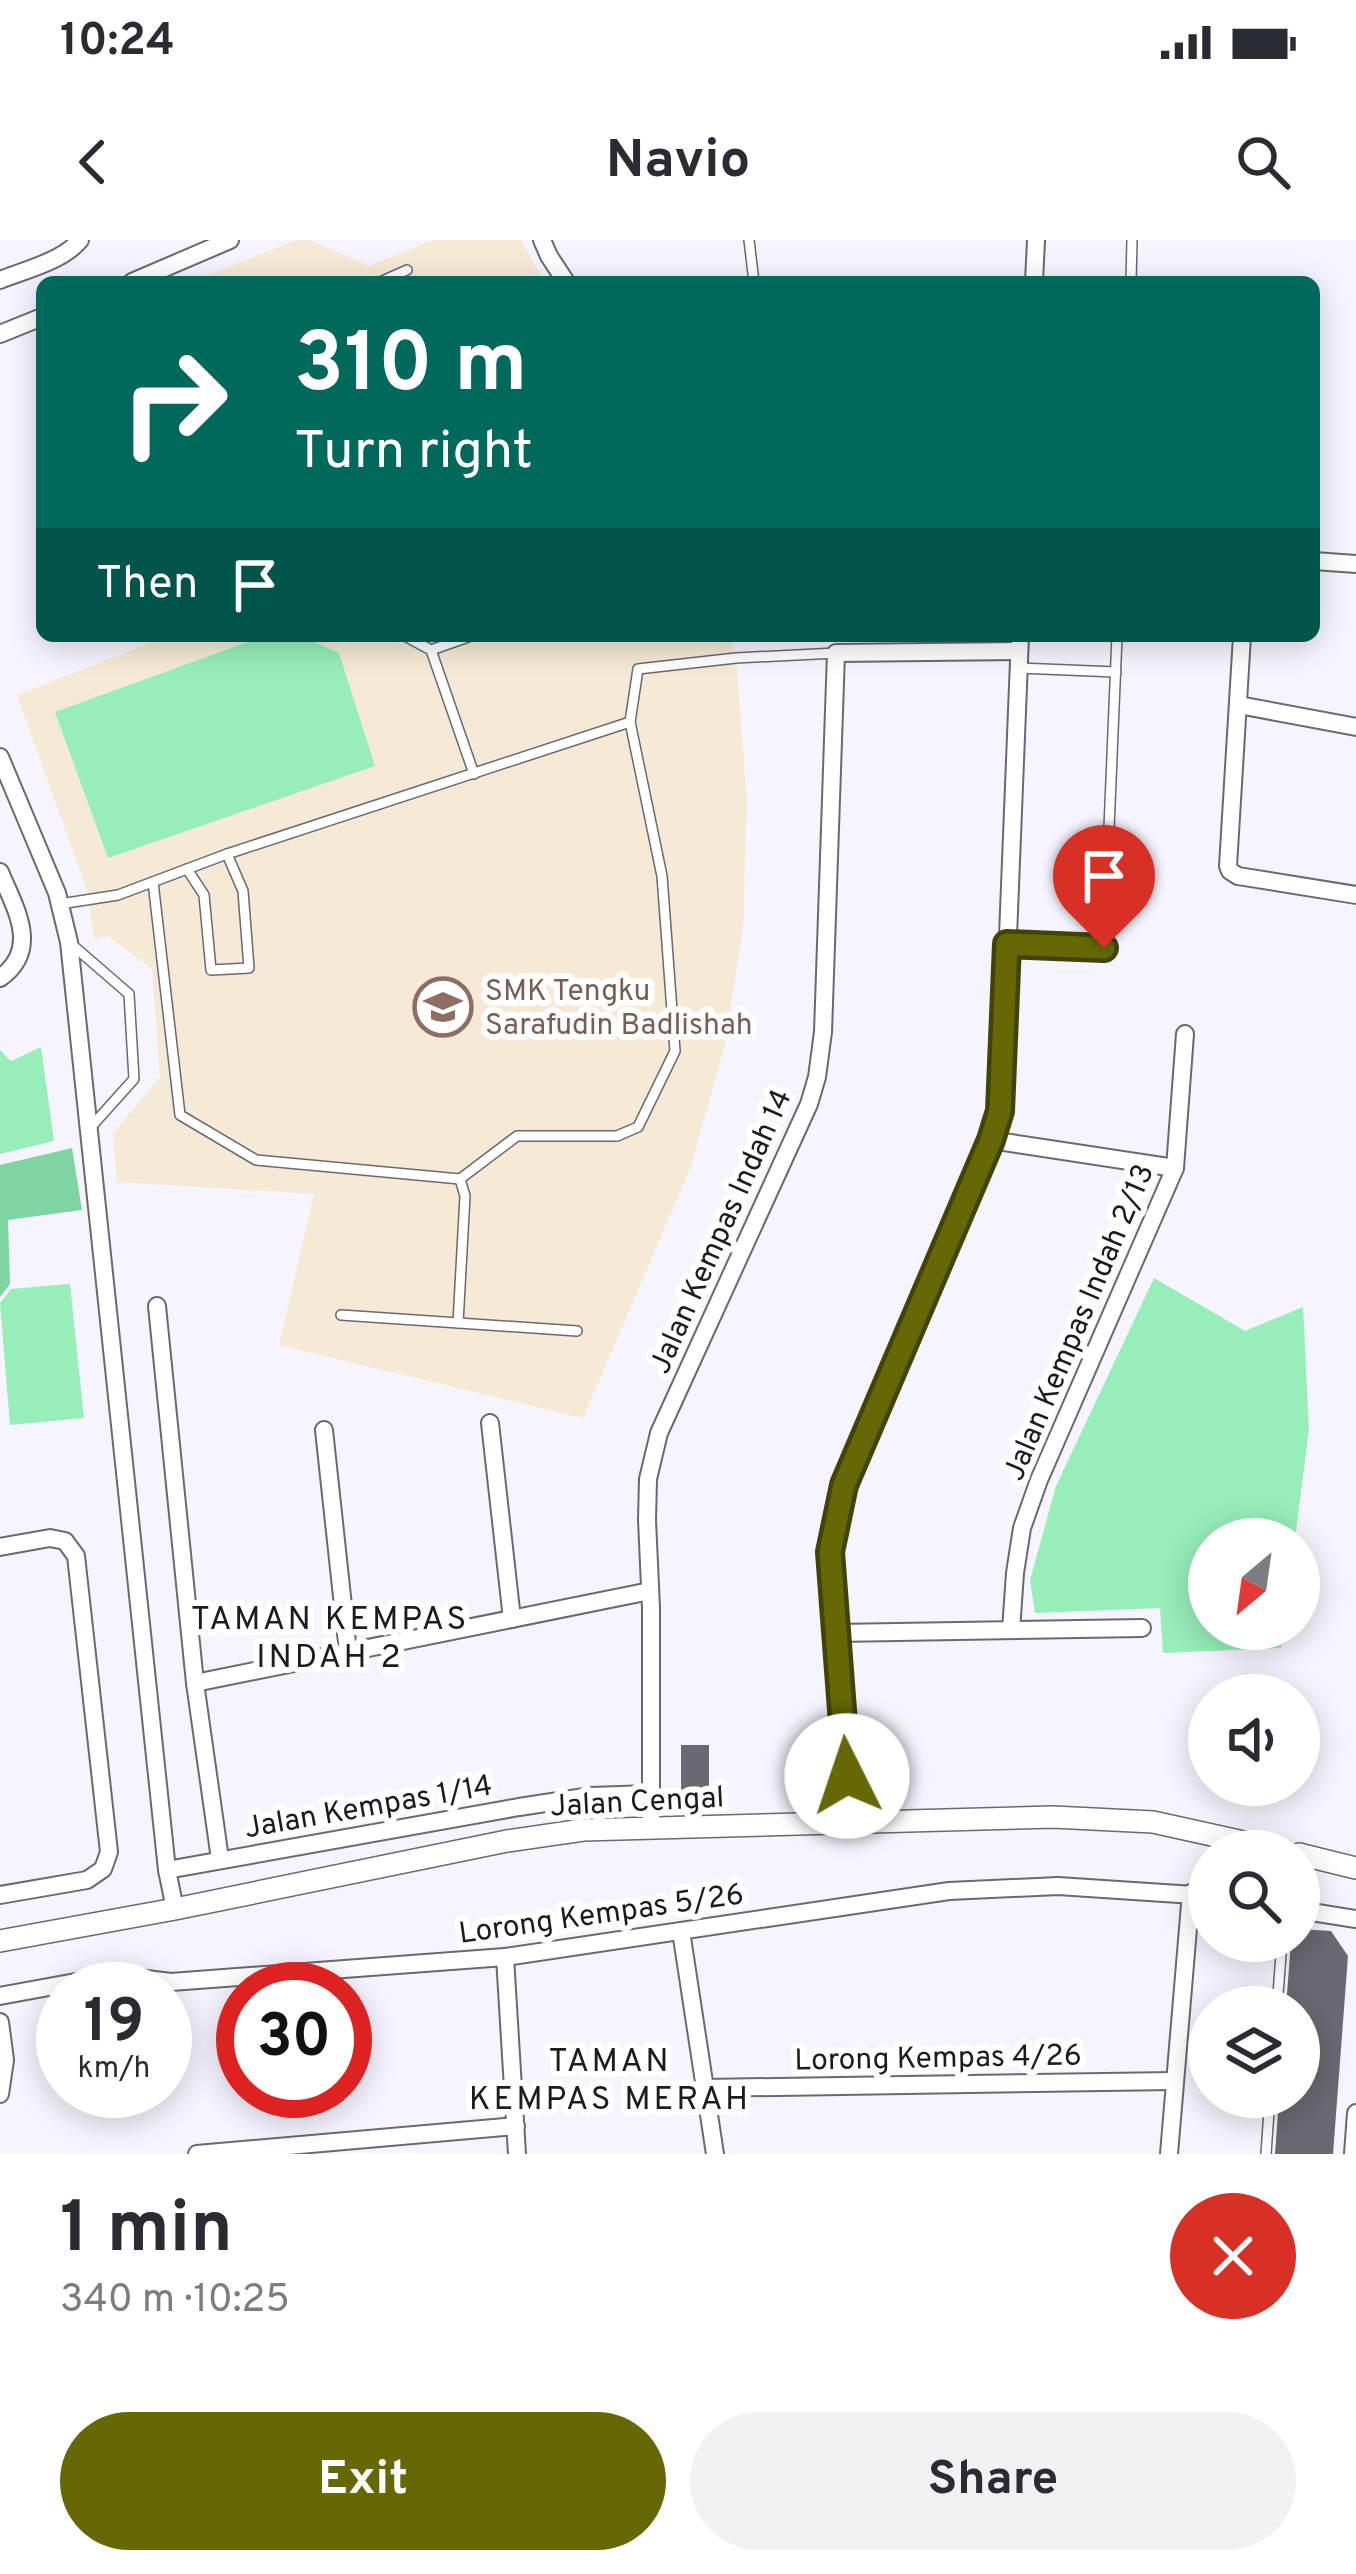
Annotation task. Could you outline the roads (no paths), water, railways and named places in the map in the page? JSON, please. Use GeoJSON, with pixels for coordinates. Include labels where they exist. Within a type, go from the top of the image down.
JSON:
{"type":"FeatureCollection","features":[{"type":"Feature","properties":{"kind":"street"},"geometry":{"type":"LineString","coordinates":[[0,280],[64,254],[80,240]]}},
{"type":"Feature","properties":{"kind":"street"},"geometry":{"type":"LineString","coordinates":[[153,276],[230,240]]}},
{"type":"Feature","properties":{"kind":"street"},"geometry":{"type":"LineString","coordinates":[[542,240],[562,276]]}},
{"type":"Feature","properties":{"kind":"street"},"geometry":{"type":"LineString","coordinates":[[1034,276],[1036,240]]}},
{"type":"Feature","properties":{"kind":"street"},"geometry":{"type":"LineString","coordinates":[[0,334],[36,319]]}},
{"type":"Feature","properties":{"kind":"street"},"geometry":{"type":"LineString","coordinates":[[1320,561],[1356,564]]}},
{"type":"Feature","properties":{"kind":"street"},"geometry":{"type":"LineString","coordinates":[[1243,642],[1230,872],[1356,895]]}},
{"type":"Feature","properties":{"kind":"street"},"geometry":{"type":"LineString","coordinates":[[836,653],[1019,652],[1000,1111],[844,1485],[830,1552],[850,1824]]}},
{"type":"Feature","properties":{"kind":"street","name":"Jalan Kempas Indah 14"},"geometry":{"type":"LineString","coordinates":[[650,1828],[648,1479],[659,1433],[818,1077],[836,653]]}},
{"type":"Feature","properties":{"kind":"street"},"geometry":{"type":"LineString","coordinates":[[1239,705],[1356,727]]}},
{"type":"Feature","properties":{"kind":"street"},"geometry":{"type":"LineString","coordinates":[[0,758],[60,904],[69,942],[167,1870],[175,1909]]}},
{"type":"Feature","properties":{"kind":"street"},"geometry":{"type":"LineString","coordinates":[[0,872],[22,928],[20,954],[14,967],[0,978]]}},
{"type":"Feature","properties":{"kind":"street","name":"Jalan Kempas Indah 2/13"},"geometry":{"type":"LineString","coordinates":[[1011,1630],[1022,1528],[1174,1168],[1185,1034]]}},
{"type":"Feature","properties":{"kind":"street"},"geometry":{"type":"LineString","coordinates":[[991,1140],[1174,1168]]}},
{"type":"Feature","properties":{"kind":"street"},"geometry":{"type":"LineString","coordinates":[[157,1306],[195,1683],[220,1859]]}},
{"type":"Feature","properties":{"kind":"street"},"geometry":{"type":"LineString","coordinates":[[490,1423],[512,1619]]}},
{"type":"Feature","properties":{"kind":"street"},"geometry":{"type":"LineString","coordinates":[[324,1430],[348,1652]]}},
{"type":"Feature","properties":{"kind":"street"},"geometry":{"type":"LineString","coordinates":[[0,1547],[50,1538],[65,1541],[76,1556],[110,1852],[103,1869],[87,1880],[0,1895]]}},
{"type":"Feature","properties":{"kind":"street"},"geometry":{"type":"LineString","coordinates":[[195,1683],[650,1591]]}},
{"type":"Feature","properties":{"kind":"street"},"geometry":{"type":"LineString","coordinates":[[836,1633],[1142,1628]]}},
{"type":"Feature","properties":{"kind":"street","name":"Jalan Kempas 1/14"},"geometry":{"type":"LineString","coordinates":[[167,1870],[519,1807],[591,1796],[650,1794]]}},
{"type":"Feature","properties":{"kind":"street","name":"Jalan Cengal"},"geometry":{"type":"LineString","coordinates":[[0,1941],[583,1830],[1053,1817],[1110,1818],[1196,1830]]}},
{"type":"Feature","properties":{"kind":"street"},"geometry":{"type":"LineString","coordinates":[[1320,1860],[1356,1868]]}},
{"type":"Feature","properties":{"kind":"street","name":"Lorong Kempas 5/26"},"geometry":{"type":"LineString","coordinates":[[0,1996],[114,1975],[171,1982],[506,1957],[949,1891],[1058,1886],[1188,1894]]}},
{"type":"Feature","properties":{"kind":"street"},"geometry":{"type":"LineString","coordinates":[[1320,1913],[1356,1919]]}},
{"type":"Feature","properties":{"kind":"street"},"geometry":{"type":"LineString","coordinates":[[681,1931],[715,2154]]}},
{"type":"Feature","properties":{"kind":"street"},"geometry":{"type":"LineString","coordinates":[[506,1957],[518,2154]]}},
{"type":"Feature","properties":{"kind":"street"},"geometry":{"type":"LineString","coordinates":[[1169,2154],[1191,1962]]}},
{"type":"Feature","properties":{"kind":"street"},"geometry":{"type":"LineString","coordinates":[[0,2022],[5,2060],[0,2094]]}},
{"type":"Feature","properties":{"kind":"street","name":"Lorong Kempas 4/26"},"geometry":{"type":"LineString","coordinates":[[704,2088],[1174,2080]]}},
{"type":"Feature","properties":{"kind":"street"},"geometry":{"type":"LineString","coordinates":[[1353,2154],[1356,2113]]}},
{"type":"Feature","properties":{"kind":"street"},"geometry":{"type":"LineString","coordinates":[[197,2154],[353,2147],[516,2126]]}},
{"type":"Feature","properties":{"kind":"lane"},"geometry":{"type":"LineString","coordinates":[[749,240],[753,276]]}},
{"type":"Feature","properties":{"kind":"lane"},"geometry":{"type":"LineString","coordinates":[[1131,276],[1132,240]]}},
{"type":"Feature","properties":{"kind":"lane"},"geometry":{"type":"LineString","coordinates":[[394,276],[407,270]]}},
{"type":"Feature","properties":{"kind":"lane"},"geometry":{"type":"LineString","coordinates":[[416,642],[431,650],[474,774]]}},
{"type":"Feature","properties":{"kind":"lane"},"geometry":{"type":"LineString","coordinates":[[431,650],[454,642]]}},
{"type":"Feature","properties":{"kind":"lane"},"geometry":{"type":"LineString","coordinates":[[1007,944],[1104,948],[1117,642]]}},
{"type":"Feature","properties":{"kind":"lane"},"geometry":{"type":"LineString","coordinates":[[1019,652],[1115,672]]}},
{"type":"Feature","properties":{"kind":"lane"},"geometry":{"type":"LineString","coordinates":[[153,882],[180,1114],[256,1160],[460,1179],[517,1136],[617,1136],[638,1126],[675,1051],[662,876],[630,722],[638,669],[836,653]]}},
{"type":"Feature","properties":{"kind":"lane"},"geometry":{"type":"LineString","coordinates":[[60,904],[118,895],[227,854],[630,722]]}},
{"type":"Feature","properties":{"kind":"lane"},"geometry":{"type":"LineString","coordinates":[[188,869],[204,895],[212,970],[249,968],[243,891],[227,854]]}},
{"type":"Feature","properties":{"kind":"lane"},"geometry":{"type":"LineString","coordinates":[[69,942],[129,994],[134,1079],[90,1128]]}},
{"type":"Feature","properties":{"kind":"lane"},"geometry":{"type":"LineString","coordinates":[[458,1323],[465,1196],[460,1179]]}},
{"type":"Feature","properties":{"kind":"lane"},"geometry":{"type":"LineString","coordinates":[[341,1315],[577,1331]]}},
{"type":"Feature","properties":{"kind":"lane"},"geometry":{"type":"LineString","coordinates":[[1266,2154],[1269,2118]]}},
{"type":"Feature","properties":{"kind":"place","name":"SMK Tengku Sarafudin Badlishah"},"geometry":{"type":"Point","coordinates":[443,1007]}},
{"type":"Feature","properties":{"kind":"district","name":"TAMAN KEMPAS INDAH 2"},"geometry":{"type":"Point","coordinates":[330,1636]}},
{"type":"Feature","properties":{"kind":"district","name":"TAMAN KEMPAS MERAH"},"geometry":{"type":"Point","coordinates":[610,2078]}}]}
